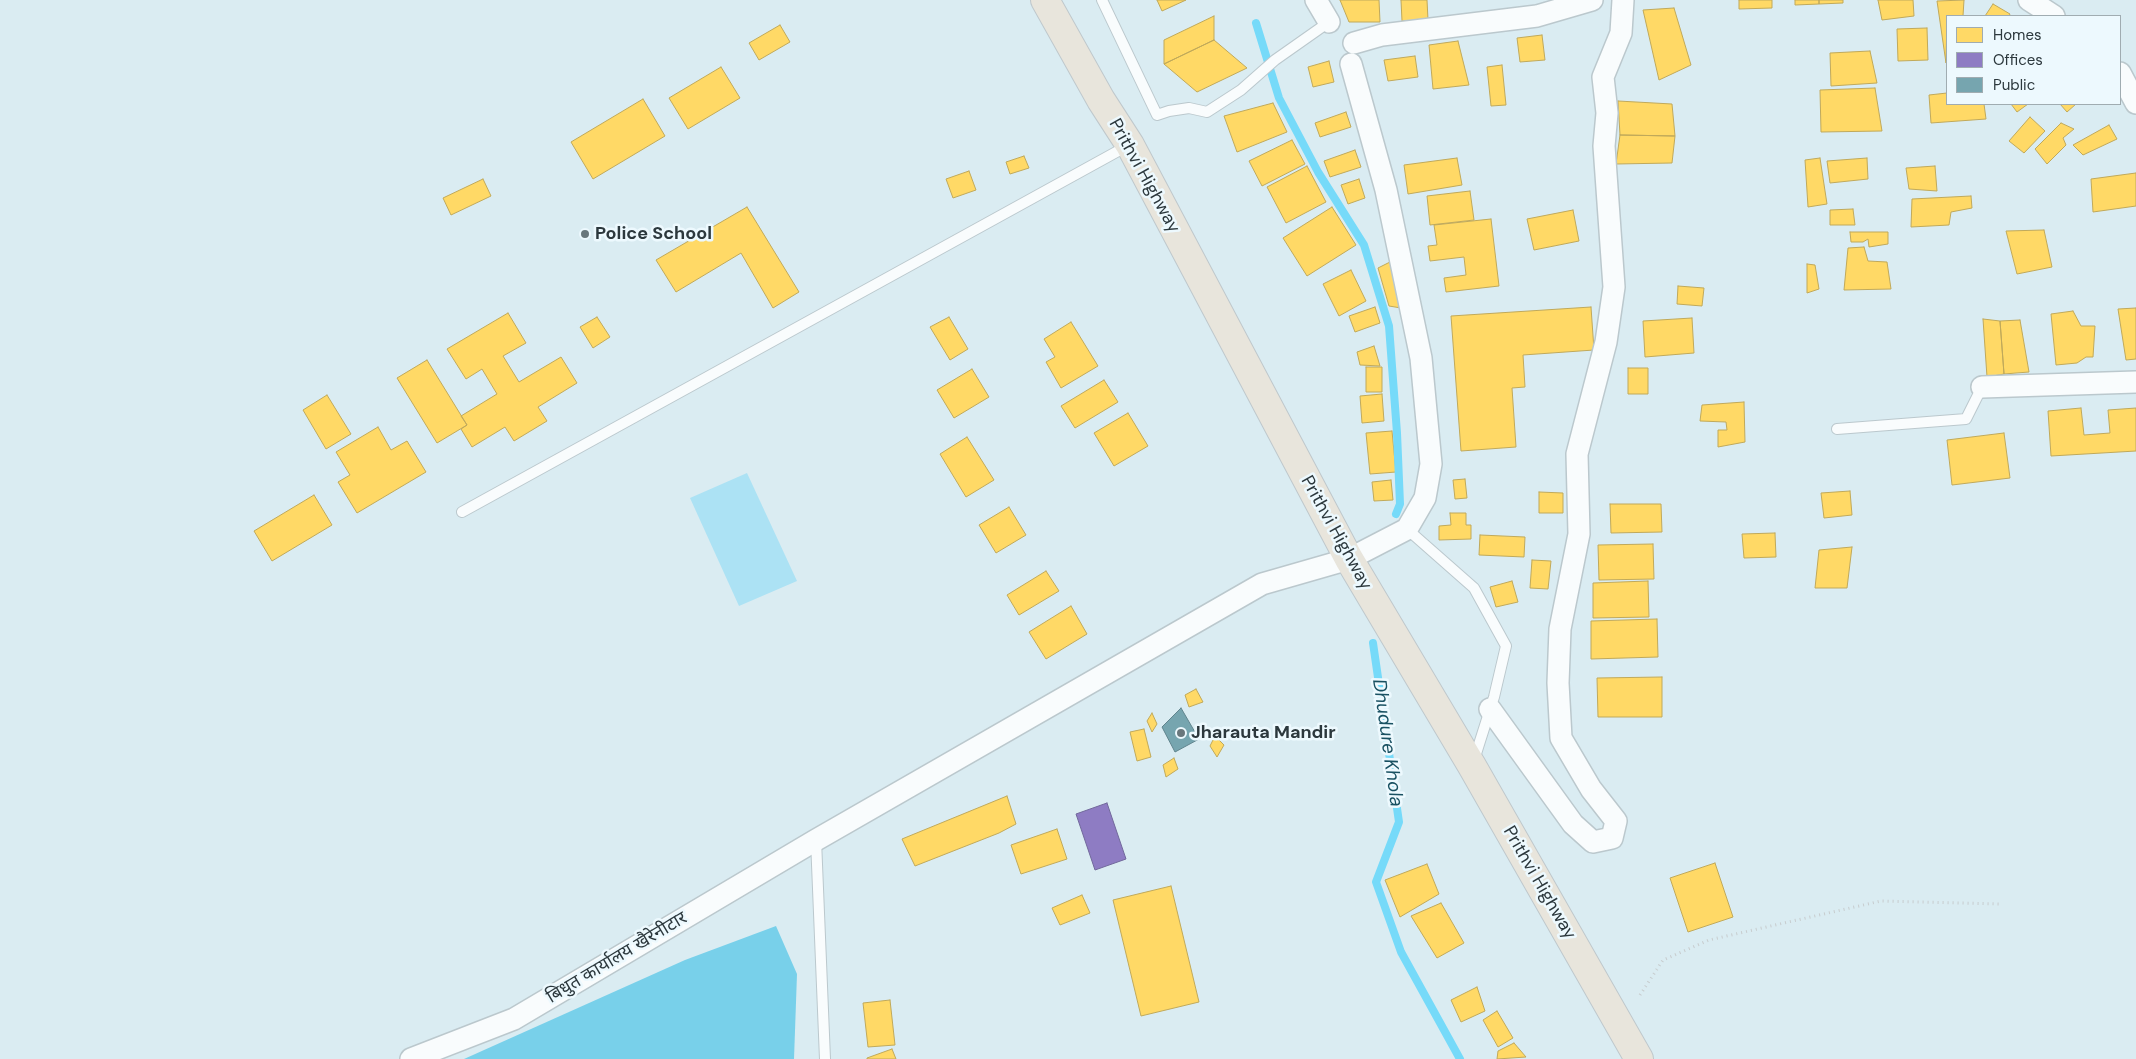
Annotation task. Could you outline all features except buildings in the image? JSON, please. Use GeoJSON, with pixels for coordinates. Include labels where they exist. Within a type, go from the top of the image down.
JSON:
{"type":"FeatureCollection","features":[{"type":"Feature","properties":{"kind":"highway","name":"Prithvi Highway"},"geometry":{"type":"LineString","coordinates":[[1045,0],[1100,100],[1130,144],[1348,559],[1472,766],[1639,1059]]}},
{"type":"Feature","properties":{"kind":"street"},"geometry":{"type":"LineString","coordinates":[[1316,0],[1329,22]]}},
{"type":"Feature","properties":{"kind":"street"},"geometry":{"type":"LineString","coordinates":[[1354,43],[1382,35],[1537,16],[1592,0]]}},
{"type":"Feature","properties":{"kind":"street"},"geometry":{"type":"LineString","coordinates":[[1490,709],[1573,824],[1593,842],[1612,838],[1616,821],[1590,789],[1562,738],[1558,683],[1560,629],[1579,534],[1577,454],[1606,342],[1614,286],[1604,146],[1607,113],[1602,77],[1621,33],[1623,0]]}},
{"type":"Feature","properties":{"kind":"street"},"geometry":{"type":"LineString","coordinates":[[2029,0],[2052,15]]}},
{"type":"Feature","properties":{"kind":"street"},"geometry":{"type":"LineString","coordinates":[[1350,64],[1386,190],[1421,358],[1432,464],[1425,498],[1407,529]]}},
{"type":"Feature","properties":{"kind":"street"},"geometry":{"type":"LineString","coordinates":[[2121,75],[2136,103]]}},
{"type":"Feature","properties":{"kind":"street"},"geometry":{"type":"LineString","coordinates":[[1982,387],[2136,382]]}},
{"type":"Feature","properties":{"kind":"street","name":"बिधुत कार्यालय खैरेनीटार"},"geometry":{"type":"LineString","coordinates":[[411,1059],[514,1019],[816,840],[1262,584],[1348,559],[1407,529]]}},
{"type":"Feature","properties":{"kind":"lane"},"geometry":{"type":"LineString","coordinates":[[1102,0],[1157,115],[1189,108],[1207,112],[1241,90],[1275,60],[1329,22]]}},
{"type":"Feature","properties":{"kind":"lane"},"geometry":{"type":"LineString","coordinates":[[462,512],[1130,144]]}},
{"type":"Feature","properties":{"kind":"lane"},"geometry":{"type":"LineString","coordinates":[[1836,429],[1966,419],[1982,387]]}},
{"type":"Feature","properties":{"kind":"lane"},"geometry":{"type":"LineString","coordinates":[[1407,529],[1474,588],[1506,646],[1490,709],[1472,766]]}},
{"type":"Feature","properties":{"kind":"lane"},"geometry":{"type":"LineString","coordinates":[[816,840],[825,1059]]}},
{"type":"Feature","properties":{"kind":"path"},"geometry":{"type":"LineString","coordinates":[[1640,995],[1663,960],[1709,940],[1881,901],[2000,904]]}},
{"type":"Feature","properties":{"kind":"shaded area"},"geometry":{"type":"Polygon","coordinates":[[[747,473],[797,581],[739,606],[690,498],[747,473]]]}},
{"type":"Feature","properties":{"kind":"shaded area"},"geometry":{"type":"Polygon","coordinates":[[[776,926],[797,974],[794,1059],[464,1059],[685,960],[776,926]]]}},
{"type":"Feature","properties":{"kind":"waterway"},"geometry":{"type":"LineString","coordinates":[[1256,23],[1279,98],[1318,172],[1364,245],[1389,326],[1400,504],[1396,514]]}},
{"type":"Feature","properties":{"kind":"waterway","name":"Dhudure Khola"},"geometry":{"type":"LineString","coordinates":[[1373,643],[1399,822],[1376,882],[1401,952],[1460,1059]]}},
{"type":"Feature","properties":{"kind":"place","name":"Police School"},"geometry":{"type":"Point","coordinates":[585,234]}},
{"type":"Feature","properties":{"kind":"place","name":"Jharauta Mandir"},"geometry":{"type":"Point","coordinates":[1181,733]}}]}
